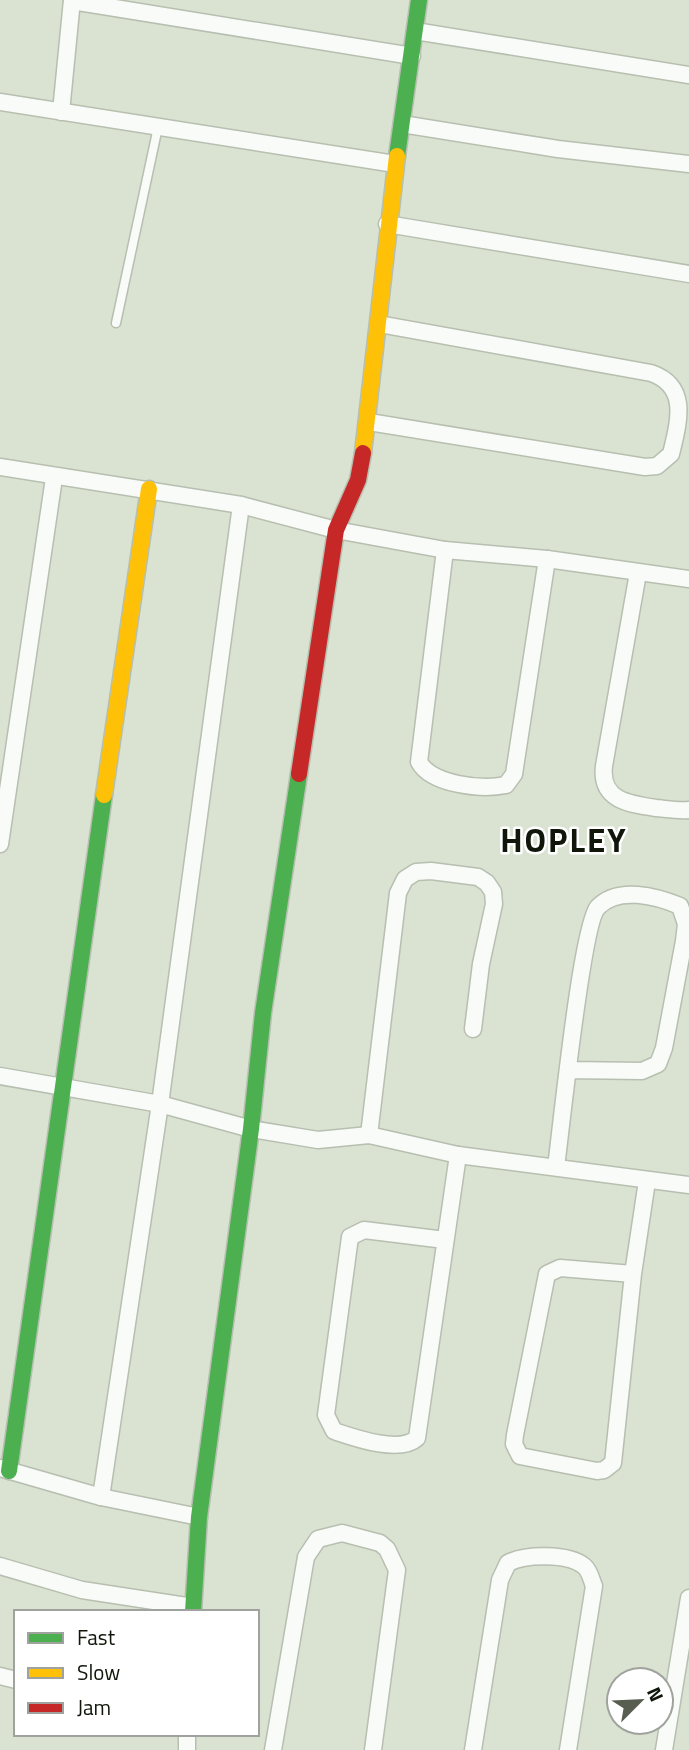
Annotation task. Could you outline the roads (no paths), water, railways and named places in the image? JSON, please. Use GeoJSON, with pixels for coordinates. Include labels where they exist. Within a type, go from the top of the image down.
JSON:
{"type":"FeatureCollection","features":[{"type":"Feature","properties":{"kind":"street"},"geometry":{"type":"LineString","coordinates":[[61,112],[72,0],[411,56]]}},
{"type":"Feature","properties":{"kind":"street"},"geometry":{"type":"LineString","coordinates":[[0,1566],[82,1590],[193,1609],[199,1517],[251,1129],[262,1013],[336,530],[358,480],[369,422],[387,224],[419,0]]}},
{"type":"Feature","properties":{"kind":"street"},"geometry":{"type":"LineString","coordinates":[[415,31],[689,75]]}},
{"type":"Feature","properties":{"kind":"street"},"geometry":{"type":"LineString","coordinates":[[0,103],[395,164]]}},
{"type":"Feature","properties":{"kind":"street"},"geometry":{"type":"LineString","coordinates":[[402,124],[558,149],[689,164]]}},
{"type":"Feature","properties":{"kind":"street"},"geometry":{"type":"LineString","coordinates":[[387,224],[689,274]]}},
{"type":"Feature","properties":{"kind":"street"},"geometry":{"type":"LineString","coordinates":[[369,422],[645,467],[657,466],[671,454],[678,408],[678,395],[672,383],[651,373],[379,324]]}},
{"type":"Feature","properties":{"kind":"street"},"geometry":{"type":"LineString","coordinates":[[0,467],[54,478],[149,489],[241,505],[336,530],[445,550],[547,559],[689,579]]}},
{"type":"Feature","properties":{"kind":"street"},"geometry":{"type":"LineString","coordinates":[[0,844],[54,478]]}},
{"type":"Feature","properties":{"kind":"street"},"geometry":{"type":"LineString","coordinates":[[149,489],[63,1085],[4,1469],[101,1497],[199,1517]]}},
{"type":"Feature","properties":{"kind":"street"},"geometry":{"type":"LineString","coordinates":[[101,1497],[160,1104],[241,505]]}},
{"type":"Feature","properties":{"kind":"street"},"geometry":{"type":"LineString","coordinates":[[445,550],[419,762],[431,775],[489,788],[506,785],[514,774],[547,559]]}},
{"type":"Feature","properties":{"kind":"street"},"geometry":{"type":"LineString","coordinates":[[638,573],[604,766],[605,786],[620,801],[632,805],[689,810]]}},
{"type":"Feature","properties":{"kind":"street"},"geometry":{"type":"LineString","coordinates":[[369,1135],[398,893],[405,879],[416,872],[478,877],[487,883],[493,892],[494,904],[481,964],[473,1029]]}},
{"type":"Feature","properties":{"kind":"street"},"geometry":{"type":"LineString","coordinates":[[556,1167],[569,1070],[590,920],[597,908],[618,895],[631,894],[680,906],[686,924],[684,941],[664,1048],[658,1064],[642,1071],[569,1070]]}},
{"type":"Feature","properties":{"kind":"street"},"geometry":{"type":"LineString","coordinates":[[0,1076],[160,1104],[251,1129],[318,1140],[369,1135],[458,1155],[689,1185]]}},
{"type":"Feature","properties":{"kind":"street"},"geometry":{"type":"LineString","coordinates":[[445,1240],[364,1230],[350,1237],[326,1415],[334,1431],[395,1445],[412,1443],[417,1438],[458,1155]]}},
{"type":"Feature","properties":{"kind":"street"},"geometry":{"type":"LineString","coordinates":[[632,1275],[560,1268],[547,1275],[515,1435],[514,1444],[520,1456],[597,1471],[604,1470],[613,1463],[632,1275],[648,1181]]}},
{"type":"Feature","properties":{"kind":"street"},"geometry":{"type":"LineString","coordinates":[[273,1750],[306,1556],[318,1539],[342,1533],[380,1543],[387,1549],[397,1570],[373,1750]]}},
{"type":"Feature","properties":{"kind":"street"},"geometry":{"type":"LineString","coordinates":[[473,1750],[500,1580],[508,1563],[526,1558],[572,1560],[584,1566],[594,1586],[568,1750]]}},
{"type":"Feature","properties":{"kind":"street"},"geometry":{"type":"LineString","coordinates":[[664,1750],[689,1598]]}},
{"type":"Feature","properties":{"kind":"lane"},"geometry":{"type":"LineString","coordinates":[[116,323],[158,127]]}},
{"type":"Feature","properties":{"kind":"district","name":"HOPLEY"},"geometry":{"type":"Point","coordinates":[564,840]}}]}
